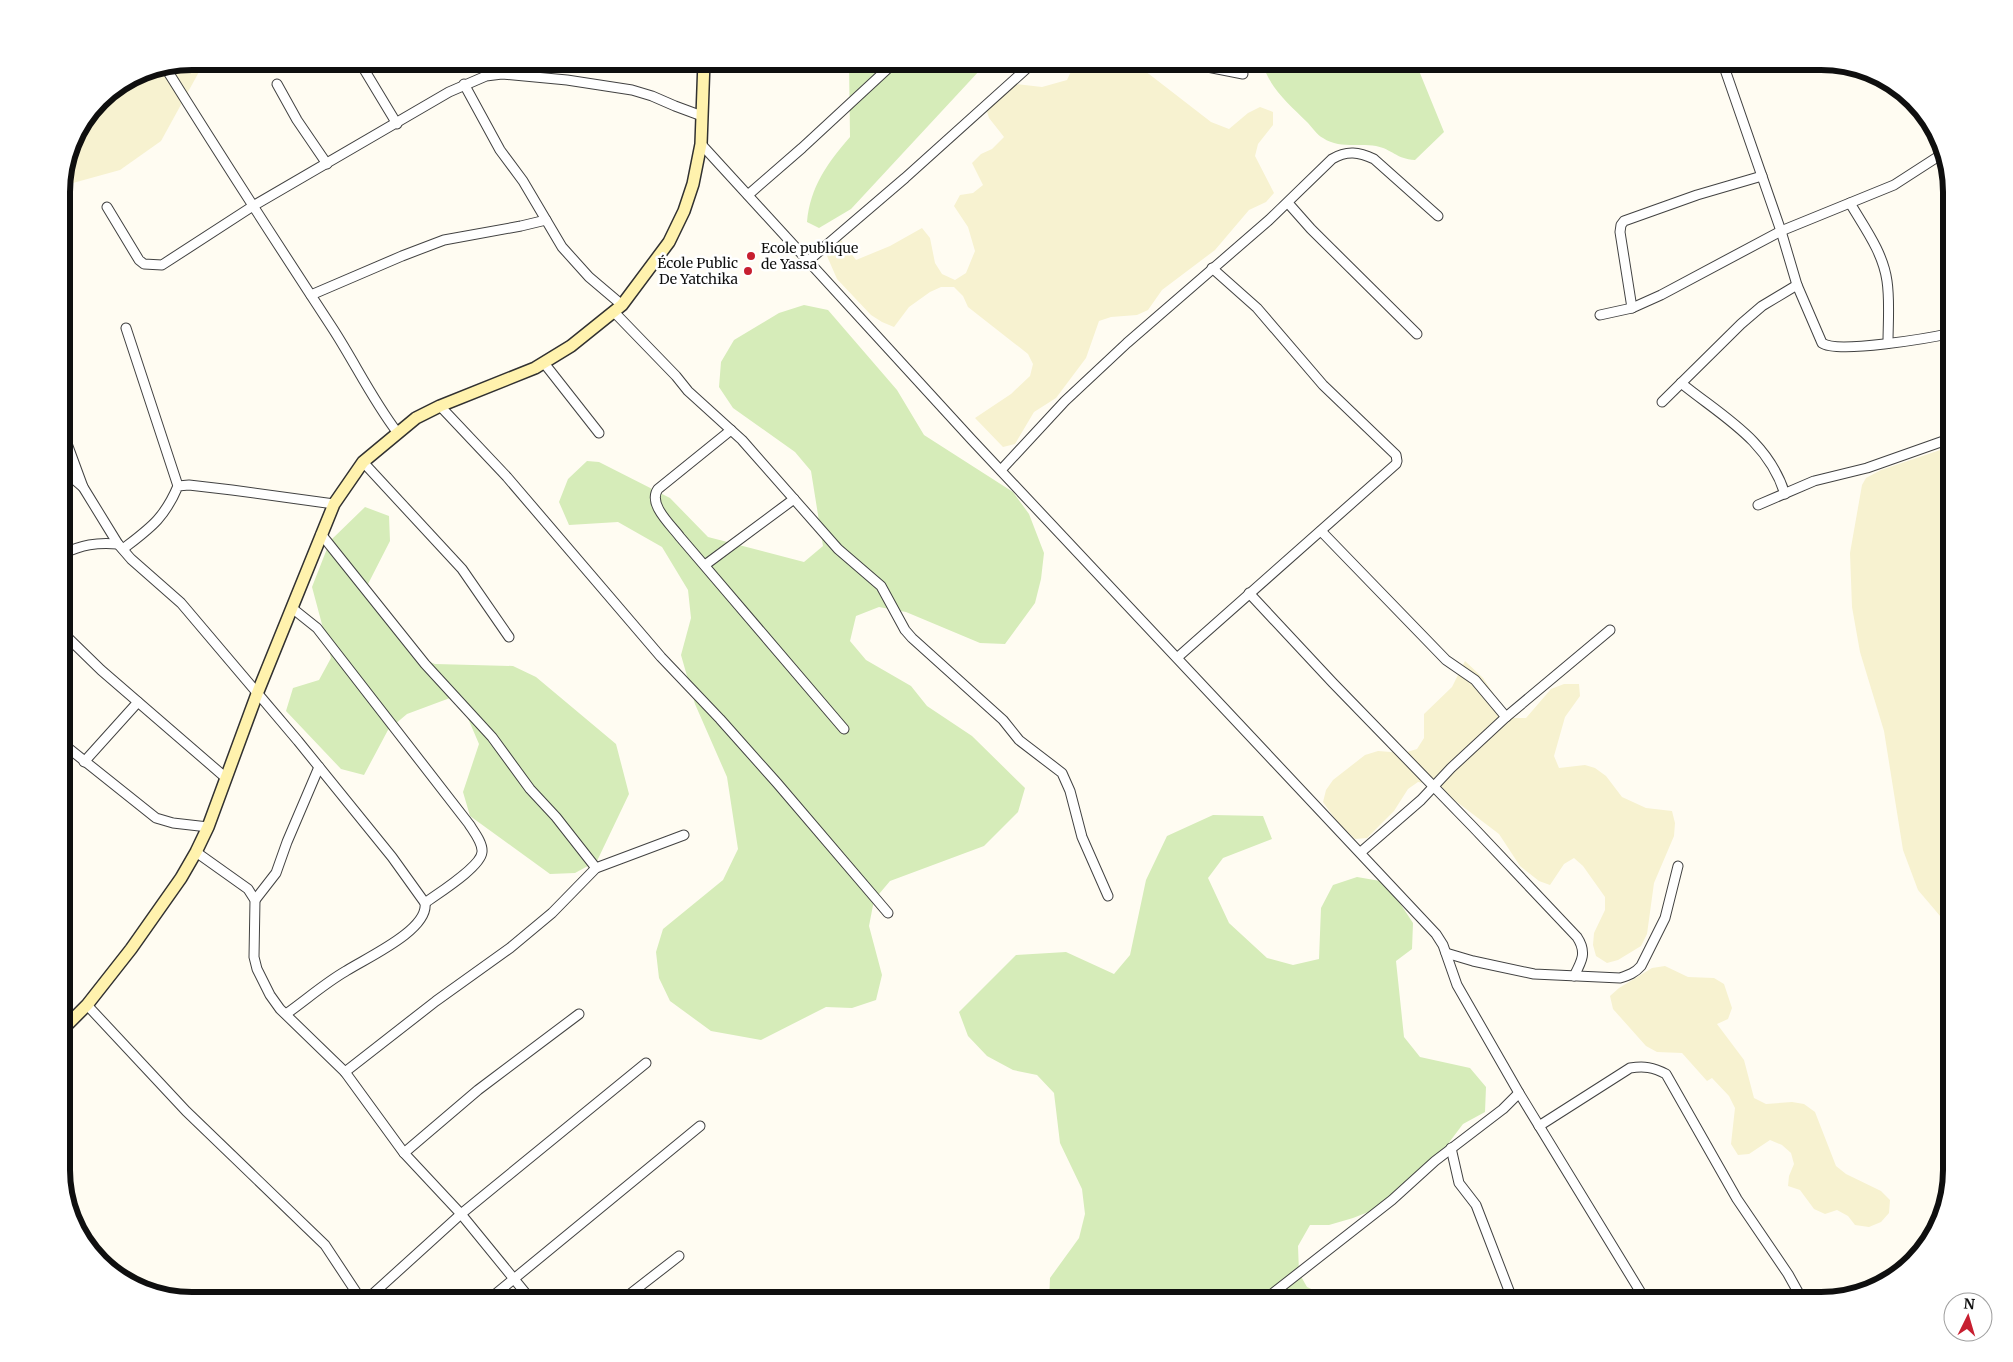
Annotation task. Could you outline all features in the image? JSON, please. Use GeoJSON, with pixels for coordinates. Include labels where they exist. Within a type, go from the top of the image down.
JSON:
{"type":"FeatureCollection","features":[{"type":"Feature","properties":{"kind":"main road"},"geometry":{"type":"LineString","coordinates":[[70,1022],[87,1005],[166,900],[196,852],[208,827],[257,694],[334,504],[363,462],[416,418],[440,406],[535,368],[572,346],[618,308],[669,242],[684,212],[693,184],[701,144],[704,70]]}},
{"type":"Feature","properties":{"kind":"street"},"geometry":{"type":"LineString","coordinates":[[364,70],[397,124]]}},
{"type":"Feature","properties":{"kind":"street"},"geometry":{"type":"LineString","coordinates":[[748,195],[886,70]]}},
{"type":"Feature","properties":{"kind":"street"},"geometry":{"type":"LineString","coordinates":[[808,261],[905,178],[1025,70]]}},
{"type":"Feature","properties":{"kind":"street"},"geometry":{"type":"LineString","coordinates":[[1223,70],[1243,74]]}},
{"type":"Feature","properties":{"kind":"street"},"geometry":{"type":"LineString","coordinates":[[1725,70],[1781,231],[1797,285],[1819,338],[1826,347],[1888,344],[1943,335]]}},
{"type":"Feature","properties":{"kind":"street"},"geometry":{"type":"LineString","coordinates":[[168,72],[342,342],[382,413],[397,432]]}},
{"type":"Feature","properties":{"kind":"street"},"geometry":{"type":"LineString","coordinates":[[108,207],[139,260],[144,264],[153,266],[162,265],[253,206],[464,84],[486,76],[502,74],[567,80],[642,93],[702,116]]}},
{"type":"Feature","properties":{"kind":"street"},"geometry":{"type":"LineString","coordinates":[[277,84],[297,120],[327,164]]}},
{"type":"Feature","properties":{"kind":"street"},"geometry":{"type":"LineString","coordinates":[[464,84],[500,150],[523,181],[572,259],[618,308],[688,391],[742,440],[838,549],[881,586],[905,630],[912,638],[1003,720],[1019,740],[1062,773],[1070,791],[1082,837],[1108,896]]}},
{"type":"Feature","properties":{"kind":"street"},"geometry":{"type":"LineString","coordinates":[[701,144],[1001,470],[1436,934],[1446,953],[1457,984],[1519,1093],[1640,1292]]}},
{"type":"Feature","properties":{"kind":"street"},"geometry":{"type":"LineString","coordinates":[[1001,470],[1065,401],[1127,343],[1288,203],[1332,159],[1340,154],[1352,152],[1364,154],[1374,159],[1438,216]]}},
{"type":"Feature","properties":{"kind":"street"},"geometry":{"type":"LineString","coordinates":[[1600,315],[1632,308],[1661,295],[1781,231],[1894,185],[1938,157]]}},
{"type":"Feature","properties":{"kind":"street"},"geometry":{"type":"LineString","coordinates":[[1632,308],[1620,232],[1624,221],[1697,195],[1762,176]]}},
{"type":"Feature","properties":{"kind":"street"},"geometry":{"type":"LineString","coordinates":[[1288,203],[1310,228],[1417,334]]}},
{"type":"Feature","properties":{"kind":"street"},"geometry":{"type":"LineString","coordinates":[[1850,203],[1883,264],[1889,301],[1888,344]]}},
{"type":"Feature","properties":{"kind":"street"},"geometry":{"type":"LineString","coordinates":[[311,295],[444,240],[546,220]]}},
{"type":"Feature","properties":{"kind":"street"},"geometry":{"type":"LineString","coordinates":[[1178,657],[1396,464],[1397,459],[1323,385],[1268,320],[1212,268]]}},
{"type":"Feature","properties":{"kind":"street"},"geometry":{"type":"LineString","coordinates":[[1662,402],[1741,324],[1762,306],[1797,285]]}},
{"type":"Feature","properties":{"kind":"street"},"geometry":{"type":"LineString","coordinates":[[70,550],[98,542],[121,546],[157,523],[171,504],[178,486],[126,328]]}},
{"type":"Feature","properties":{"kind":"street"},"geometry":{"type":"LineString","coordinates":[[544,363],[599,433]]}},
{"type":"Feature","properties":{"kind":"street"},"geometry":{"type":"LineString","coordinates":[[1681,383],[1756,442],[1778,476],[1784,494]]}},
{"type":"Feature","properties":{"kind":"street"},"geometry":{"type":"LineString","coordinates":[[440,406],[507,477],[661,657],[777,783],[888,913]]}},
{"type":"Feature","properties":{"kind":"street"},"geometry":{"type":"LineString","coordinates":[[731,430],[656,492],[655,498],[658,508],[844,730]]}},
{"type":"Feature","properties":{"kind":"street"},"geometry":{"type":"LineString","coordinates":[[1758,505],[1814,481],[1867,468],[1943,441]]}},
{"type":"Feature","properties":{"kind":"street"},"geometry":{"type":"LineString","coordinates":[[70,452],[83,487],[121,546],[180,603],[319,767],[392,857],[425,903],[426,910],[420,921],[406,933],[368,959],[346,970],[286,1014]]}},
{"type":"Feature","properties":{"kind":"street"},"geometry":{"type":"LineString","coordinates":[[363,462],[462,570],[509,637]]}},
{"type":"Feature","properties":{"kind":"street"},"geometry":{"type":"LineString","coordinates":[[70,476],[83,487]]}},
{"type":"Feature","properties":{"kind":"street"},"geometry":{"type":"LineString","coordinates":[[178,486],[189,485],[224,489],[334,504]]}},
{"type":"Feature","properties":{"kind":"street"},"geometry":{"type":"LineString","coordinates":[[705,565],[794,499]]}},
{"type":"Feature","properties":{"kind":"street"},"geometry":{"type":"LineString","coordinates":[[1321,531],[1446,660],[1475,680],[1506,717]]}},
{"type":"Feature","properties":{"kind":"street"},"geometry":{"type":"LineString","coordinates":[[321,534],[425,664],[492,737],[530,789],[556,817],[596,868]]}},
{"type":"Feature","properties":{"kind":"street"},"geometry":{"type":"LineString","coordinates":[[1249,593],[1577,937],[1584,953],[1574,976]]}},
{"type":"Feature","properties":{"kind":"street"},"geometry":{"type":"LineString","coordinates":[[292,608],[317,628],[469,824],[481,845],[482,852],[475,865],[425,903]]}},
{"type":"Feature","properties":{"kind":"street"},"geometry":{"type":"LineString","coordinates":[[1361,852],[1434,787],[1451,768],[1506,717],[1610,630]]}},
{"type":"Feature","properties":{"kind":"street"},"geometry":{"type":"LineString","coordinates":[[70,640],[101,670],[226,778]]}},
{"type":"Feature","properties":{"kind":"street"},"geometry":{"type":"LineString","coordinates":[[84,762],[138,702]]}},
{"type":"Feature","properties":{"kind":"street"},"geometry":{"type":"LineString","coordinates":[[70,750],[156,818],[173,824],[208,827]]}},
{"type":"Feature","properties":{"kind":"street"},"geometry":{"type":"LineString","coordinates":[[255,900],[276,873],[319,767]]}},
{"type":"Feature","properties":{"kind":"street"},"geometry":{"type":"LineString","coordinates":[[345,1072],[436,1001],[510,948],[552,913],[596,868],[684,835]]}},
{"type":"Feature","properties":{"kind":"street"},"geometry":{"type":"LineString","coordinates":[[196,852],[248,889],[255,900],[254,957],[257,969],[270,995],[286,1014],[345,1072],[404,1153],[461,1214],[525,1292]]}},
{"type":"Feature","properties":{"kind":"street"},"geometry":{"type":"LineString","coordinates":[[1446,953],[1473,961],[1534,974],[1620,978],[1636,972],[1642,966],[1665,918],[1678,866]]}},
{"type":"Feature","properties":{"kind":"street"},"geometry":{"type":"LineString","coordinates":[[87,1005],[186,1111],[326,1244],[357,1292]]}},
{"type":"Feature","properties":{"kind":"street"},"geometry":{"type":"LineString","coordinates":[[404,1153],[478,1090],[579,1014]]}},
{"type":"Feature","properties":{"kind":"street"},"geometry":{"type":"LineString","coordinates":[[373,1292],[461,1214],[646,1063]]}},
{"type":"Feature","properties":{"kind":"street"},"geometry":{"type":"LineString","coordinates":[[1539,1126],[1630,1068],[1643,1066],[1656,1068],[1666,1074],[1737,1199],[1788,1274],[1798,1292]]}},
{"type":"Feature","properties":{"kind":"street"},"geometry":{"type":"LineString","coordinates":[[1274,1292],[1392,1200],[1451,1148],[1504,1109],[1519,1093]]}},
{"type":"Feature","properties":{"kind":"street"},"geometry":{"type":"LineString","coordinates":[[498,1292],[700,1126]]}},
{"type":"Feature","properties":{"kind":"street"},"geometry":{"type":"LineString","coordinates":[[1451,1148],[1459,1183],[1476,1205],[1510,1292]]}},
{"type":"Feature","properties":{"kind":"street"},"geometry":{"type":"LineString","coordinates":[[633,1292],[679,1256]]}},
{"type":"Feature","properties":{"kind":"shaded area"},"geometry":{"type":"Polygon","coordinates":[[[200,70],[161,141],[120,170],[70,184],[72,168],[79,145],[95,118],[112,100],[145,79],[168,72],[200,70]]]}},
{"type":"Feature","properties":{"kind":"shaded area"},"geometry":{"type":"Polygon","coordinates":[[[1072,70],[1143,70],[1211,122],[1229,129],[1248,113],[1260,107],[1273,112],[1273,125],[1258,144],[1255,156],[1274,193],[1266,202],[1249,210],[1215,250],[1162,290],[1148,310],[1137,315],[1111,317],[1099,321],[1086,358],[1056,398],[1034,412],[1015,444],[1003,447],[975,418],[1011,394],[1030,376],[1033,364],[1028,354],[968,307],[963,296],[954,287],[941,287],[930,292],[909,307],[894,327],[882,322],[871,315],[837,279],[827,256],[829,244],[841,240],[856,260],[890,246],[922,228],[930,238],[935,263],[942,274],[955,280],[966,273],[975,251],[968,227],[954,206],[960,195],[973,193],[983,185],[972,163],[981,154],[992,149],[1004,137],[989,118],[985,105],[1003,86],[1016,84],[1042,87],[1067,80],[1072,70]]]}},
{"type":"Feature","properties":{"kind":"shaded area"},"geometry":{"type":"Polygon","coordinates":[[[1943,449],[1943,919],[1918,890],[1903,850],[1884,731],[1860,652],[1852,607],[1850,553],[1862,485],[1866,478],[1881,470],[1943,449]]]}},
{"type":"Feature","properties":{"kind":"shaded area"},"geometry":{"type":"Polygon","coordinates":[[[1465,661],[1483,678],[1497,699],[1514,718],[1526,718],[1551,689],[1564,684],[1579,684],[1580,696],[1565,717],[1554,756],[1559,768],[1585,765],[1595,768],[1606,776],[1622,797],[1646,808],[1672,811],[1675,823],[1674,836],[1654,883],[1647,934],[1641,946],[1618,960],[1607,963],[1596,956],[1593,945],[1594,933],[1605,910],[1605,897],[1583,866],[1574,858],[1564,864],[1550,885],[1539,881],[1520,866],[1499,834],[1449,796],[1441,786],[1418,782],[1408,789],[1394,811],[1367,838],[1355,839],[1338,823],[1323,802],[1326,790],[1333,780],[1365,755],[1378,751],[1404,753],[1417,749],[1424,738],[1424,714],[1452,687],[1465,661]]]}},
{"type":"Feature","properties":{"kind":"shaded area"},"geometry":{"type":"Polygon","coordinates":[[[1665,966],[1688,977],[1714,978],[1724,984],[1732,1008],[1728,1019],[1717,1024],[1744,1060],[1754,1098],[1766,1104],[1792,1102],[1804,1104],[1815,1112],[1836,1166],[1846,1174],[1881,1191],[1890,1200],[1889,1213],[1881,1222],[1869,1227],[1855,1225],[1848,1216],[1837,1210],[1825,1214],[1814,1209],[1800,1190],[1788,1186],[1789,1176],[1794,1164],[1791,1153],[1782,1145],[1770,1140],[1749,1154],[1738,1155],[1731,1144],[1735,1108],[1729,1096],[1712,1078],[1707,1081],[1682,1053],[1657,1052],[1646,1046],[1613,1009],[1610,996],[1619,988],[1652,968],[1665,966]]]}},
{"type":"Feature","properties":{"kind":"green space"},"geometry":{"type":"Polygon","coordinates":[[[849,70],[980,70],[851,209],[819,228],[807,222],[812,197],[821,176],[834,156],[850,137],[849,70]]]}},
{"type":"Feature","properties":{"kind":"green space"},"geometry":{"type":"Polygon","coordinates":[[[1265,70],[1419,70],[1444,132],[1415,160],[1403,158],[1376,146],[1342,145],[1329,141],[1319,135],[1286,102],[1269,79],[1265,70]]]}},
{"type":"Feature","properties":{"kind":"green space"},"geometry":{"type":"Polygon","coordinates":[[[804,305],[828,310],[897,390],[924,435],[1013,492],[1029,514],[1044,553],[1041,579],[1035,603],[1005,644],[980,643],[906,612],[879,607],[856,616],[850,641],[866,660],[911,686],[927,706],[972,736],[1025,788],[1018,812],[984,846],[890,881],[874,900],[869,926],[882,975],[876,1000],[852,1008],[826,1007],[761,1040],[711,1031],[670,1001],[659,978],[656,952],[663,929],[723,880],[738,849],[727,777],[695,704],[681,655],[691,618],[688,590],[662,547],[618,522],[569,525],[559,502],[568,479],[587,461],[599,462],[670,498],[708,537],[804,562],[823,546],[811,471],[795,452],[733,408],[719,387],[721,362],[734,340],[779,313],[804,305]]]}},
{"type":"Feature","properties":{"kind":"green space"},"geometry":{"type":"Polygon","coordinates":[[[365,507],[389,516],[390,541],[367,586],[398,626],[410,654],[435,664],[513,666],[536,677],[616,744],[629,794],[597,861],[575,873],[550,874],[470,816],[463,792],[479,744],[458,695],[407,714],[388,730],[364,775],[341,769],[286,711],[293,688],[319,680],[331,658],[312,587],[330,541],[365,507]]]}},
{"type":"Feature","properties":{"kind":"green space"},"geometry":{"type":"Polygon","coordinates":[[[1213,815],[1263,816],[1272,839],[1223,858],[1208,878],[1229,923],[1267,958],[1293,965],[1319,959],[1321,908],[1333,885],[1357,877],[1386,882],[1413,923],[1412,949],[1396,961],[1404,1037],[1420,1057],[1470,1068],[1486,1087],[1485,1112],[1463,1124],[1435,1161],[1376,1209],[1329,1225],[1310,1225],[1298,1246],[1299,1273],[1307,1287],[1318,1292],[1049,1292],[1050,1278],[1079,1238],[1085,1214],[1082,1189],[1060,1143],[1054,1093],[1037,1075],[1013,1070],[987,1056],[968,1036],[959,1012],[1016,955],[1066,952],[1114,974],[1130,955],[1146,880],[1167,836],[1213,815]]]}},
{"type":"Feature","properties":{"kind":"place","name":"Ecole publique de Yassa"},"geometry":{"type":"Point","coordinates":[751,256]}},
{"type":"Feature","properties":{"kind":"place","name":"École Public De Yatchika"},"geometry":{"type":"Point","coordinates":[748,271]}}]}
